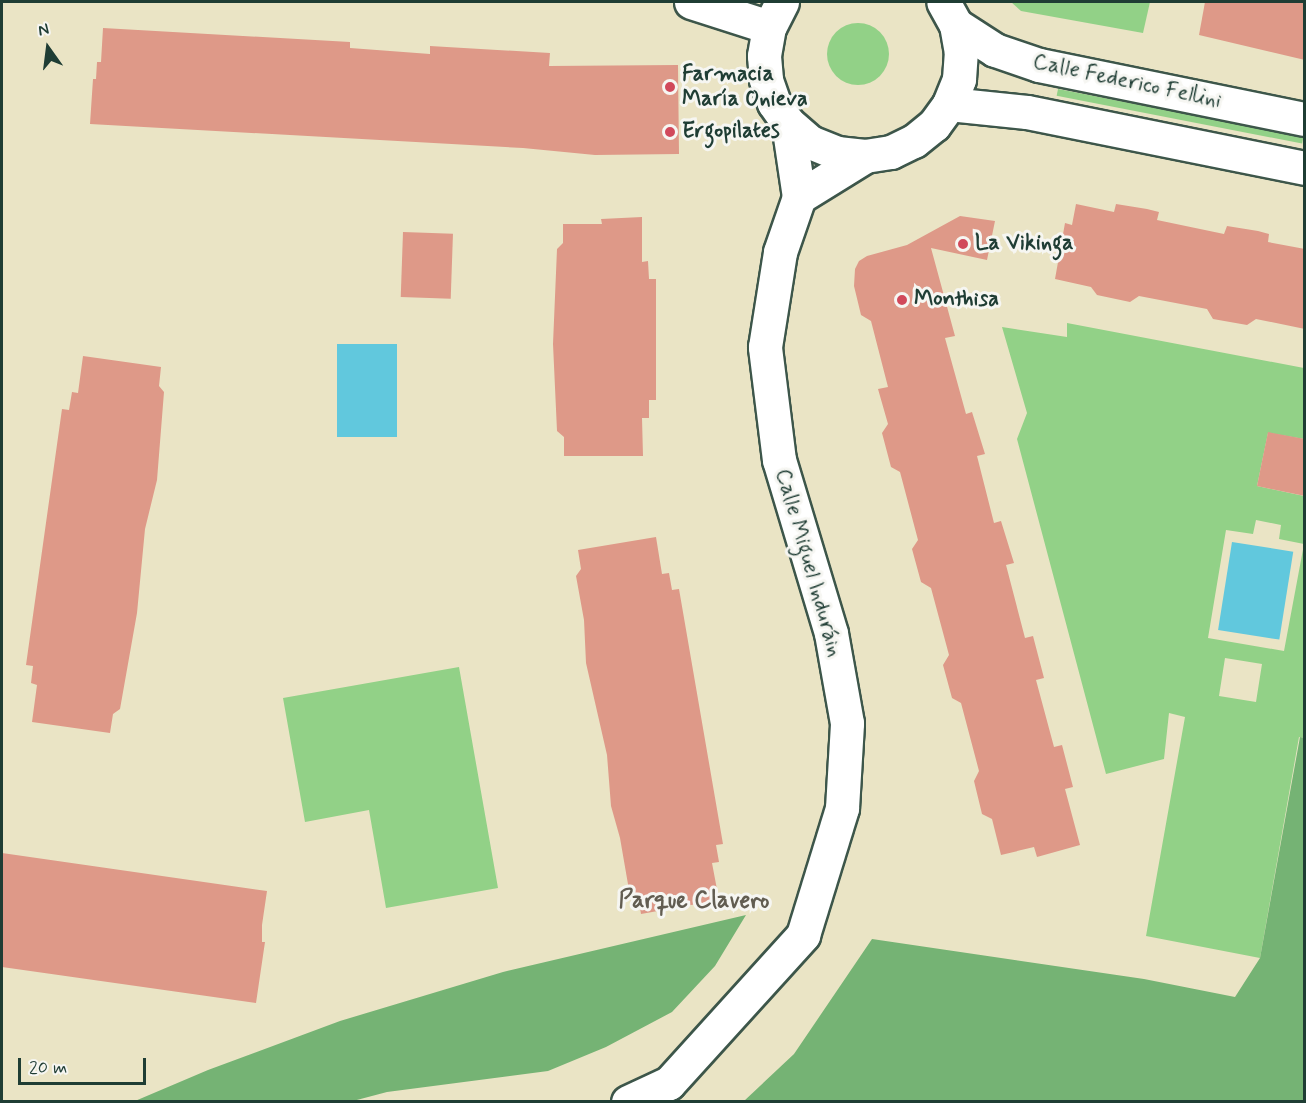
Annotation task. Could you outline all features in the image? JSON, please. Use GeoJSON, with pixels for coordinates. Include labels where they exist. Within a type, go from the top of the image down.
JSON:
{"type":"FeatureCollection","features":[{"type":"Feature","properties":{"kind":"street"},"geometry":{"type":"LineString","coordinates":[[691,2],[775,14],[764,56],[766,80],[774,103],[788,123],[810,142],[837,153],[865,156],[891,152],[914,141],[934,125],[949,104],[959,79],[961,52],[949,13]]}},
{"type":"Feature","properties":{"kind":"street","name":"Calle Federico Fellini"},"geometry":{"type":"LineString","coordinates":[[949,13],[995,50],[1040,65],[1305,119]]}},
{"type":"Feature","properties":{"kind":"street"},"geometry":{"type":"LineString","coordinates":[[949,104],[1027,112],[1305,168]]}},
{"type":"Feature","properties":{"kind":"street"},"geometry":{"type":"LineString","coordinates":[[788,123],[799,197],[865,156]]}},
{"type":"Feature","properties":{"kind":"street","name":"Calle Miguel Induráin"},"geometry":{"type":"LineString","coordinates":[[628,1101],[674,1092],[803,935],[842,808],[847,723],[831,633],[779,460],[765,347],[780,252],[799,197]]}},
{"type":"Feature","properties":{"kind":"green space"},"geometry":{"type":"Polygon","coordinates":[[[1011,2],[1150,2],[1143,33],[1021,11],[1011,2]]]}},
{"type":"Feature","properties":{"kind":"green space"},"geometry":{"type":"Polygon","coordinates":[[[852,23],[864,23],[880,32],[887,42],[889,54],[887,66],[880,76],[864,85],[852,85],[841,80],[832,71],[827,60],[827,48],[832,37],[841,28],[852,23]]]}},
{"type":"Feature","properties":{"kind":"green space"},"geometry":{"type":"Polygon","coordinates":[[[1058,89],[1303,137],[1302,144],[1057,96],[1058,89]]]}},
{"type":"Feature","properties":{"kind":"green space"},"geometry":{"type":"Polygon","coordinates":[[[1067,323],[1304,368],[1304,439],[1268,433],[1257,486],[1304,496],[1304,544],[1304,738],[1299,737],[1260,958],[1146,936],[1185,717],[1169,713],[1164,759],[1106,774],[1017,439],[1027,413],[1002,327],[1067,337],[1067,323]],[[1256,520],[1253,534],[1226,530],[1208,638],[1284,651],[1304,544],[1279,539],[1281,525],[1256,520]],[[1225,658],[1219,696],[1256,702],[1262,664],[1225,658]]]}},
{"type":"Feature","properties":{"kind":"green space"},"geometry":{"type":"Polygon","coordinates":[[[459,667],[498,888],[386,908],[369,810],[305,822],[283,698],[459,667]]]}},
{"type":"Feature","properties":{"kind":"green space"},"geometry":{"type":"Polygon","coordinates":[[[1300,737],[1304,738],[1304,1101],[744,1101],[794,1054],[872,939],[1144,979],[1235,997],[1260,958],[1300,737]]]}},
{"type":"Feature","properties":{"kind":"green space"},"geometry":{"type":"Polygon","coordinates":[[[746,915],[715,966],[672,1012],[606,1047],[548,1071],[387,1092],[353,1101],[135,1101],[208,1070],[340,1021],[503,972],[746,915]]]}},
{"type":"Feature","properties":{"kind":"water"},"geometry":{"type":"Polygon","coordinates":[[[337,344],[397,344],[397,437],[337,437],[337,344]]]}},
{"type":"Feature","properties":{"kind":"water"},"geometry":{"type":"Polygon","coordinates":[[[1232,542],[1293,552],[1279,640],[1218,630],[1232,542]]]}},
{"type":"Feature","properties":{"kind":"building"},"geometry":{"type":"Polygon","coordinates":[[[1205,2],[1305,2],[1305,60],[1199,35],[1205,2]]]}},
{"type":"Feature","properties":{"kind":"building"},"geometry":{"type":"Polygon","coordinates":[[[103,28],[350,42],[350,48],[430,54],[430,46],[550,53],[549,66],[678,65],[679,154],[595,155],[523,148],[90,124],[93,79],[96,79],[97,62],[101,62],[103,28]]]}},
{"type":"Feature","properties":{"kind":"building"},"geometry":{"type":"Polygon","coordinates":[[[1076,204],[1114,212],[1116,204],[1147,209],[1159,212],[1157,220],[1224,234],[1227,226],[1258,231],[1269,234],[1268,242],[1305,249],[1305,329],[1256,319],[1247,325],[1213,319],[1207,309],[1139,296],[1130,302],[1097,295],[1091,287],[1055,279],[1065,223],[1072,225],[1076,204]]]}},
{"type":"Feature","properties":{"kind":"building"},"geometry":{"type":"Polygon","coordinates":[[[960,216],[995,221],[987,260],[931,248],[955,336],[945,338],[966,414],[972,412],[985,454],[977,456],[994,523],[1001,521],[1014,563],[1006,565],[1025,638],[1033,636],[1044,678],[1036,680],[1054,747],[1062,745],[1073,787],[1065,789],[1080,845],[1037,857],[1034,847],[1001,855],[992,819],[982,814],[974,781],[979,771],[961,703],[952,698],[943,665],[949,655],[931,588],[921,582],[912,549],[918,540],[900,472],[891,467],[882,433],[888,424],[878,389],[888,387],[871,321],[861,315],[854,286],[855,269],[859,261],[867,256],[907,245],[960,216]]]}},
{"type":"Feature","properties":{"kind":"building"},"geometry":{"type":"Polygon","coordinates":[[[642,217],[642,262],[648,261],[649,279],[656,279],[656,400],[649,400],[649,418],[642,418],[643,456],[564,456],[564,437],[557,431],[553,344],[557,249],[563,243],[563,224],[602,224],[601,219],[642,217]]]}},
{"type":"Feature","properties":{"kind":"building"},"geometry":{"type":"Polygon","coordinates":[[[403,232],[453,234],[451,299],[401,297],[403,232]]]}},
{"type":"Feature","properties":{"kind":"building"},"geometry":{"type":"Polygon","coordinates":[[[83,356],[161,367],[159,386],[164,392],[157,480],[145,529],[137,613],[120,709],[113,714],[110,733],[32,722],[37,685],[31,683],[33,666],[26,665],[62,409],[69,410],[72,392],[78,393],[83,356]]]}},
{"type":"Feature","properties":{"kind":"building"},"geometry":{"type":"Polygon","coordinates":[[[1268,432],[1305,439],[1305,496],[1257,486],[1268,432]]]}},
{"type":"Feature","properties":{"kind":"building"},"geometry":{"type":"Polygon","coordinates":[[[656,537],[662,574],[669,573],[672,590],[679,589],[723,844],[716,845],[719,862],[712,863],[719,900],[641,914],[638,896],[629,890],[620,838],[611,806],[607,755],[586,663],[584,620],[576,576],[581,569],[578,550],[656,537]]]}},
{"type":"Feature","properties":{"kind":"building"},"geometry":{"type":"Polygon","coordinates":[[[2,853],[267,891],[262,925],[262,942],[265,942],[256,1003],[2,967],[2,853]]]}},
{"type":"Feature","properties":{"kind":"place","name":"Farmacia María Onieva"},"geometry":{"type":"Point","coordinates":[670,87]}},
{"type":"Feature","properties":{"kind":"place","name":"Ergopilates"},"geometry":{"type":"Point","coordinates":[670,132]}},
{"type":"Feature","properties":{"kind":"place","name":"La Vikinga"},"geometry":{"type":"Point","coordinates":[963,244]}},
{"type":"Feature","properties":{"kind":"place","name":"Monthisa"},"geometry":{"type":"Point","coordinates":[902,300]}},
{"type":"Feature","properties":{"kind":"district","name":"Parque Clavero"},"geometry":{"type":"Point","coordinates":[694,901]}}]}
